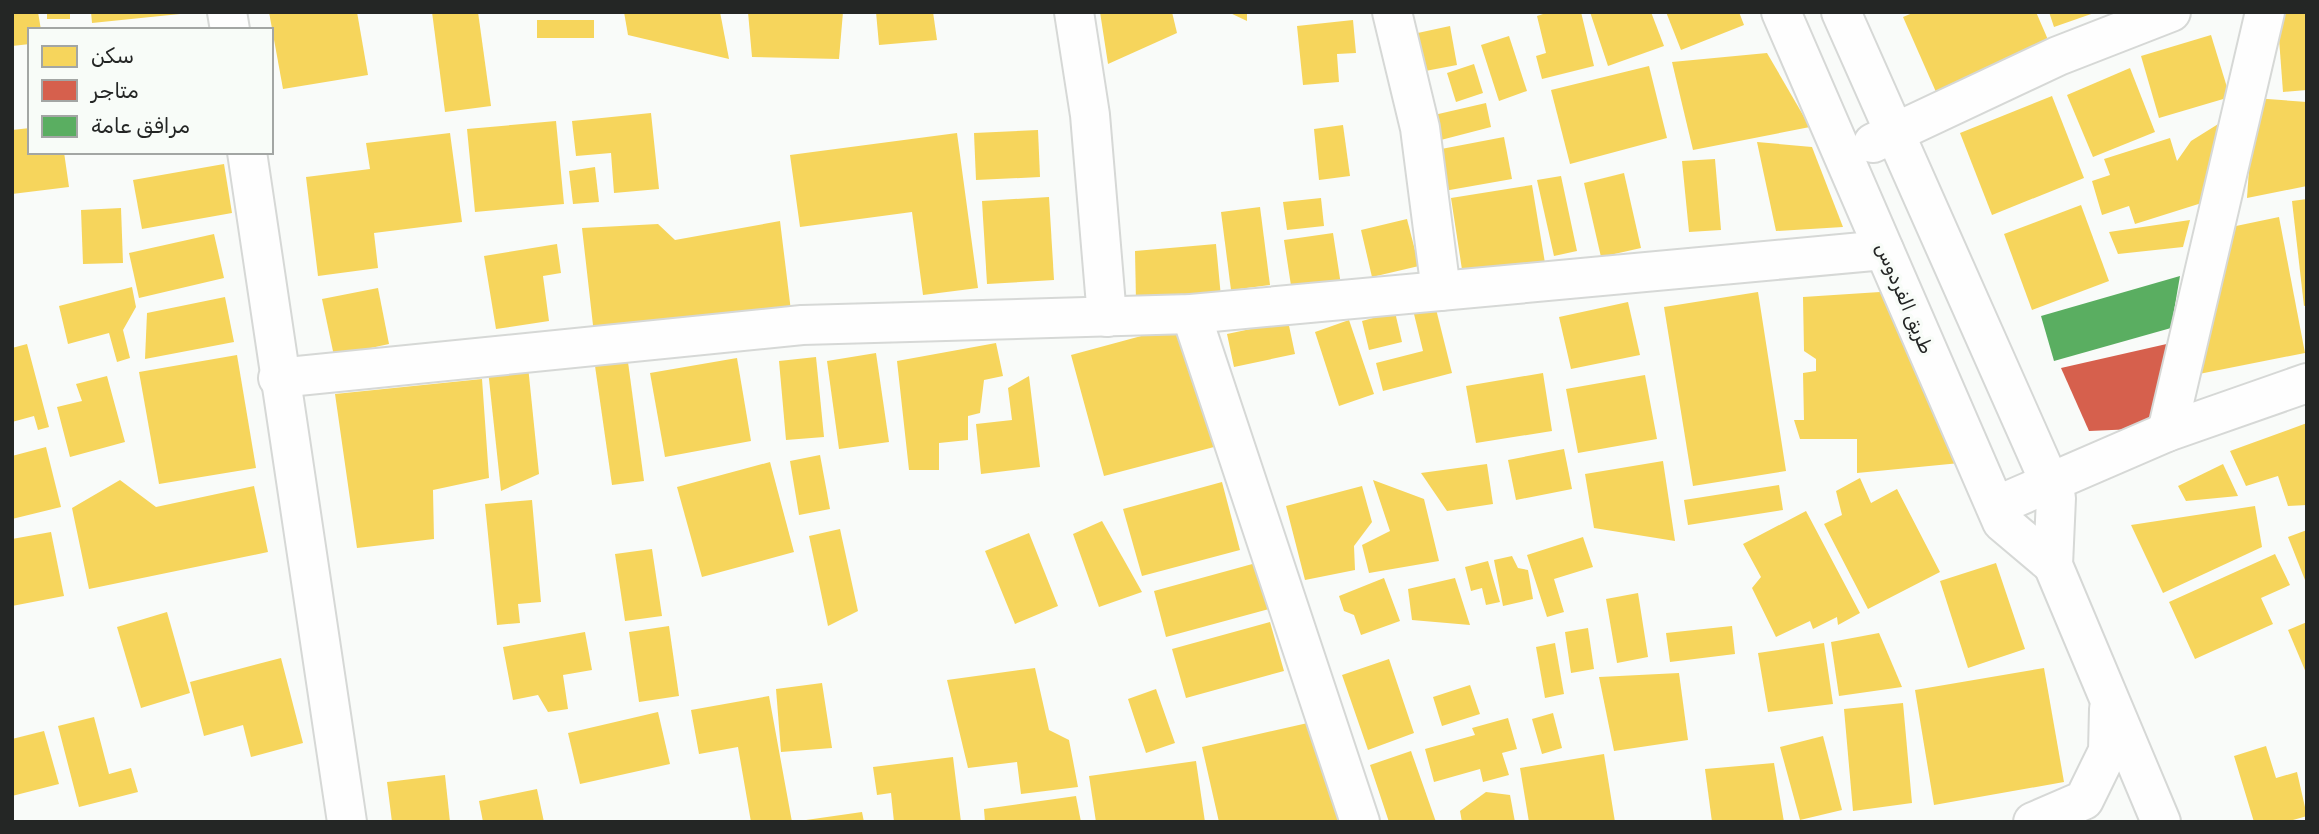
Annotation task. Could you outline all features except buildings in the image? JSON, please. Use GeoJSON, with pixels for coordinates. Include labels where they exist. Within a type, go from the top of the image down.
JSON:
{"type":"FeatureCollection","features":[{"type":"Feature","properties":{"kind":"street"},"geometry":{"type":"LineString","coordinates":[[1074,12],[1090,115],[1107,317]]}},
{"type":"Feature","properties":{"kind":"street"},"geometry":{"type":"LineString","coordinates":[[1392,12],[1420,128],[1441,291]]}},
{"type":"Feature","properties":{"kind":"street","name":"طريق الفردوس"},"geometry":{"type":"LineString","coordinates":[[1781,12],[2002,522],[2053,565]]}},
{"type":"Feature","properties":{"kind":"street","name":"طريق الفردوس"},"geometry":{"type":"LineString","coordinates":[[1841,12],[2056,498],[2053,565],[2109,705],[2161,822]]}},
{"type":"Feature","properties":{"kind":"street"},"geometry":{"type":"LineString","coordinates":[[1845,155],[2058,56],[2171,12]]}},
{"type":"Feature","properties":{"kind":"street"},"geometry":{"type":"LineString","coordinates":[[2167,432],[2265,12]]}},
{"type":"Feature","properties":{"kind":"street"},"geometry":{"type":"LineString","coordinates":[[247,154],[278,378],[347,822]]}},
{"type":"Feature","properties":{"kind":"street"},"geometry":{"type":"LineString","coordinates":[[278,378],[802,325],[1191,314],[1884,250]]}},
{"type":"Feature","properties":{"kind":"street"},"geometry":{"type":"LineString","coordinates":[[1191,314],[1360,822]]}},
{"type":"Feature","properties":{"kind":"street"},"geometry":{"type":"LineString","coordinates":[[1996,506],[2167,432],[2307,383]]}},
{"type":"Feature","properties":{"kind":"street"},"geometry":{"type":"LineString","coordinates":[[2033,822],[2084,800],[2108,751],[2109,705]]}}]}
